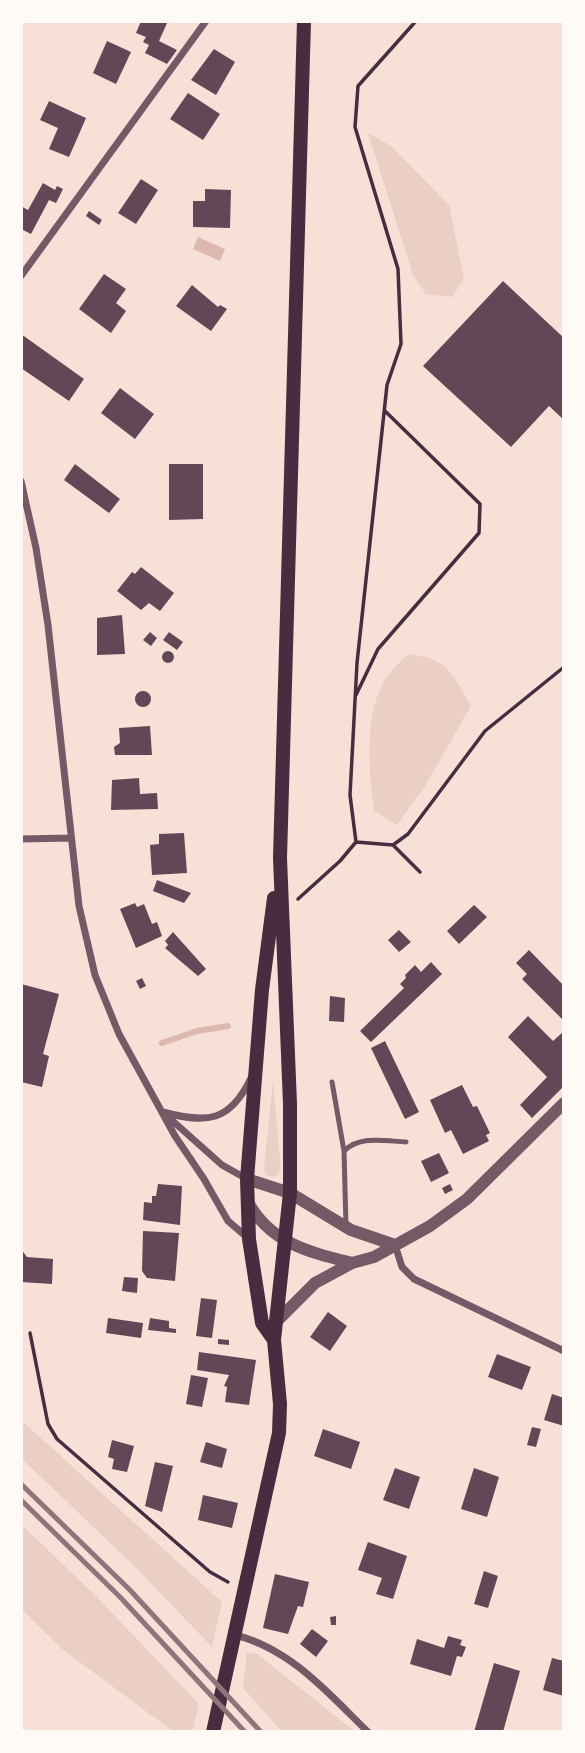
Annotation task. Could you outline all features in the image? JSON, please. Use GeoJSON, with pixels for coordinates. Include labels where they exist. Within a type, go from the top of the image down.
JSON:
{"type":"FeatureCollection","features":[{"type":"Feature","properties":{"kind":"main road"},"geometry":{"type":"LineString","coordinates":[[213,1731],[279,1433],[279,1390],[274,1340],[290,1193],[290,1104],[279,858],[304,21]]}},
{"type":"Feature","properties":{"kind":"main road"},"geometry":{"type":"LineString","coordinates":[[274,1340],[262,1323],[249,1239],[247,1179],[279,858]]}},
{"type":"Feature","properties":{"kind":"street"},"geometry":{"type":"LineString","coordinates":[[21,276],[206,21]]}},
{"type":"Feature","properties":{"kind":"street"},"geometry":{"type":"LineString","coordinates":[[21,481],[36,548],[47,625],[79,906],[95,975],[119,1034],[163,1112],[228,1221],[249,1239]]}},
{"type":"Feature","properties":{"kind":"street"},"geometry":{"type":"LineString","coordinates":[[21,839],[71,838]]}},
{"type":"Feature","properties":{"kind":"street"},"geometry":{"type":"LineString","coordinates":[[163,1112],[200,1119],[223,1114],[241,1098],[256,1070]]}},
{"type":"Feature","properties":{"kind":"street"},"geometry":{"type":"LineString","coordinates":[[278,1320],[302,1294],[352,1263],[374,1257],[430,1226],[467,1199],[564,1103]]}},
{"type":"Feature","properties":{"kind":"street"},"geometry":{"type":"LineString","coordinates":[[163,1112],[222,1165],[247,1179],[290,1193],[346,1227],[395,1245]]}},
{"type":"Feature","properties":{"kind":"street"},"geometry":{"type":"LineString","coordinates":[[248,1200],[256,1216],[284,1241],[352,1263]]}},
{"type":"Feature","properties":{"kind":"street"},"geometry":{"type":"LineString","coordinates":[[395,1245],[402,1267],[414,1279],[564,1351]]}},
{"type":"Feature","properties":{"kind":"street"},"geometry":{"type":"LineString","coordinates":[[234,1635],[265,1645],[289,1658],[368,1732]]}},
{"type":"Feature","properties":{"kind":"lane"},"geometry":{"type":"LineString","coordinates":[[332,1082],[344,1151],[346,1227]]}},
{"type":"Feature","properties":{"kind":"lane"},"geometry":{"type":"LineString","coordinates":[[344,1151],[351,1144],[372,1140],[406,1142]]}},
{"type":"Feature","properties":{"kind":"path"},"geometry":{"type":"LineString","coordinates":[[356,842],[350,795],[355,697],[387,385],[401,344],[398,269],[355,127],[358,86],[416,21]]}},
{"type":"Feature","properties":{"kind":"path"},"geometry":{"type":"LineString","coordinates":[[355,697],[378,649],[479,533],[480,504],[385,410]]}},
{"type":"Feature","properties":{"kind":"path"},"geometry":{"type":"LineString","coordinates":[[393,845],[408,834],[485,731],[564,667]]}},
{"type":"Feature","properties":{"kind":"path"},"geometry":{"type":"LineString","coordinates":[[356,842],[393,845],[420,872]]}},
{"type":"Feature","properties":{"kind":"path"},"geometry":{"type":"LineString","coordinates":[[281,910],[310,891],[356,842]]}},
{"type":"Feature","properties":{"kind":"path"},"geometry":{"type":"LineString","coordinates":[[30,1332],[48,1423],[57,1439],[211,1572],[244,1592]]}},
{"type":"Feature","properties":{"kind":"shaded area"},"geometry":{"type":"Polygon","coordinates":[[[368,133],[391,146],[449,205],[464,279],[452,297],[426,294],[413,275],[368,133]]]}},
{"type":"Feature","properties":{"kind":"shaded area"},"geometry":{"type":"Polygon","coordinates":[[[198,237],[225,249],[220,261],[193,249],[198,237]]]}},
{"type":"Feature","properties":{"kind":"shaded area"},"geometry":{"type":"Polygon","coordinates":[[[408,654],[432,659],[441,664],[453,676],[471,706],[425,786],[397,825],[374,811],[370,729],[383,683],[408,654]]]}},
{"type":"Feature","properties":{"kind":"shaded area"},"geometry":{"type":"Polygon","coordinates":[[[273,1080],[281,1171],[275,1177],[266,1175],[264,1169],[273,1080]]]}},
{"type":"Feature","properties":{"kind":"shaded area"},"geometry":{"type":"Polygon","coordinates":[[[21,1420],[222,1602],[212,1647],[136,1568],[21,1458],[21,1420]]]}},
{"type":"Feature","properties":{"kind":"shaded area"},"geometry":{"type":"Polygon","coordinates":[[[21,1524],[95,1595],[199,1704],[192,1732],[174,1732],[62,1649],[21,1609],[21,1524]]]}},
{"type":"Feature","properties":{"kind":"shaded area"},"geometry":{"type":"Polygon","coordinates":[[[247,1652],[257,1654],[356,1732],[282,1732],[243,1688],[247,1652]]]}},
{"type":"Feature","properties":{"kind":"building"},"geometry":{"type":"Polygon","coordinates":[[[141,21],[168,21],[159,41],[177,50],[167,64],[145,53],[149,45],[143,42],[146,37],[136,33],[141,21]]]}},
{"type":"Feature","properties":{"kind":"building"},"geometry":{"type":"Polygon","coordinates":[[[107,41],[131,52],[116,84],[93,73],[107,41]]]}},
{"type":"Feature","properties":{"kind":"building"},"geometry":{"type":"Polygon","coordinates":[[[214,49],[235,62],[216,95],[191,80],[214,49]]]}},
{"type":"Feature","properties":{"kind":"building"},"geometry":{"type":"Polygon","coordinates":[[[188,93],[220,114],[203,140],[170,119],[188,93]]]}},
{"type":"Feature","properties":{"kind":"building"},"geometry":{"type":"Polygon","coordinates":[[[49,101],[86,118],[69,157],[49,149],[58,128],[40,120],[49,101]]]}},
{"type":"Feature","properties":{"kind":"building"},"geometry":{"type":"Polygon","coordinates":[[[141,179],[158,190],[136,224],[118,213],[141,179]]]}},
{"type":"Feature","properties":{"kind":"building"},"geometry":{"type":"Polygon","coordinates":[[[43,183],[55,190],[57,186],[63,189],[56,203],[49,200],[31,234],[21,229],[21,206],[28,210],[43,183]]]}},
{"type":"Feature","properties":{"kind":"building"},"geometry":{"type":"Polygon","coordinates":[[[205,189],[231,190],[230,228],[193,227],[193,201],[205,201],[205,189]]]}},
{"type":"Feature","properties":{"kind":"building"},"geometry":{"type":"Polygon","coordinates":[[[89,211],[102,220],[99,225],[86,216],[89,211]]]}},
{"type":"Feature","properties":{"kind":"building"},"geometry":{"type":"Polygon","coordinates":[[[104,274],[126,289],[116,303],[126,311],[111,333],[79,309],[104,274]]]}},
{"type":"Feature","properties":{"kind":"building"},"geometry":{"type":"Polygon","coordinates":[[[503,281],[564,338],[564,420],[549,406],[511,447],[423,366],[503,281]]]}},
{"type":"Feature","properties":{"kind":"building"},"geometry":{"type":"Polygon","coordinates":[[[192,285],[218,307],[220,305],[227,309],[211,331],[176,306],[192,285]]]}},
{"type":"Feature","properties":{"kind":"building"},"geometry":{"type":"Polygon","coordinates":[[[21,334],[84,379],[69,401],[21,368],[21,334]]]}},
{"type":"Feature","properties":{"kind":"building"},"geometry":{"type":"Polygon","coordinates":[[[120,388],[154,414],[135,439],[101,413],[120,388]]]}},
{"type":"Feature","properties":{"kind":"building"},"geometry":{"type":"Polygon","coordinates":[[[75,464],[120,499],[109,513],[64,480],[75,464]]]}},
{"type":"Feature","properties":{"kind":"building"},"geometry":{"type":"Polygon","coordinates":[[[169,464],[203,464],[203,519],[169,520],[169,464]]]}},
{"type":"Feature","properties":{"kind":"building"},"geometry":{"type":"Polygon","coordinates":[[[141,567],[174,593],[160,611],[149,603],[141,610],[117,591],[132,572],[135,574],[141,567]]]}},
{"type":"Feature","properties":{"kind":"building"},"geometry":{"type":"Polygon","coordinates":[[[122,615],[125,654],[97,655],[97,618],[122,615]]]}},
{"type":"Feature","properties":{"kind":"building"},"geometry":{"type":"Polygon","coordinates":[[[150,632],[157,638],[151,646],[143,640],[150,632]]]}},
{"type":"Feature","properties":{"kind":"building"},"geometry":{"type":"Polygon","coordinates":[[[169,632],[183,642],[177,650],[163,640],[169,632]]]}},
{"type":"Feature","properties":{"kind":"building"},"geometry":{"type":"Polygon","coordinates":[[[163,652],[173,652],[173,662],[163,662],[163,652]]]}},
{"type":"Feature","properties":{"kind":"building"},"geometry":{"type":"Polygon","coordinates":[[[143,691],[149,693],[149,705],[143,707],[137,705],[135,699],[137,693],[143,691]]]}},
{"type":"Feature","properties":{"kind":"building"},"geometry":{"type":"Polygon","coordinates":[[[150,726],[152,755],[115,755],[114,747],[120,743],[119,728],[150,726]]]}},
{"type":"Feature","properties":{"kind":"building"},"geometry":{"type":"Polygon","coordinates":[[[139,778],[140,794],[157,793],[158,809],[111,810],[112,780],[139,778]]]}},
{"type":"Feature","properties":{"kind":"building"},"geometry":{"type":"Polygon","coordinates":[[[184,833],[187,873],[152,875],[150,845],[159,844],[159,834],[184,833]]]}},
{"type":"Feature","properties":{"kind":"building"},"geometry":{"type":"Polygon","coordinates":[[[157,880],[191,893],[184,903],[153,891],[157,880]]]}},
{"type":"Feature","properties":{"kind":"building"},"geometry":{"type":"Polygon","coordinates":[[[135,903],[137,907],[144,904],[152,924],[157,922],[162,936],[136,948],[120,909],[135,903]]]}},
{"type":"Feature","properties":{"kind":"building"},"geometry":{"type":"Polygon","coordinates":[[[474,905],[487,917],[459,944],[447,931],[474,905]]]}},
{"type":"Feature","properties":{"kind":"building"},"geometry":{"type":"Polygon","coordinates":[[[399,930],[411,942],[399,952],[388,940],[399,930]]]}},
{"type":"Feature","properties":{"kind":"building"},"geometry":{"type":"Polygon","coordinates":[[[173,932],[206,969],[198,976],[165,948],[168,945],[165,941],[173,932]]]}},
{"type":"Feature","properties":{"kind":"building"},"geometry":{"type":"Polygon","coordinates":[[[529,950],[564,986],[564,1021],[522,979],[527,974],[516,963],[529,950]]]}},
{"type":"Feature","properties":{"kind":"building"},"geometry":{"type":"Polygon","coordinates":[[[431,962],[442,974],[371,1042],[360,1031],[404,988],[400,984],[415,965],[421,972],[431,962]]]}},
{"type":"Feature","properties":{"kind":"building"},"geometry":{"type":"Polygon","coordinates":[[[142,978],[146,986],[140,989],[136,981],[142,978]]]}},
{"type":"Feature","properties":{"kind":"building"},"geometry":{"type":"Polygon","coordinates":[[[21,984],[59,994],[43,1054],[49,1056],[42,1087],[21,1082],[21,984]]]}},
{"type":"Feature","properties":{"kind":"building"},"geometry":{"type":"Polygon","coordinates":[[[330,996],[345,998],[344,1022],[329,1021],[330,996]]]}},
{"type":"Feature","properties":{"kind":"building"},"geometry":{"type":"Polygon","coordinates":[[[528,1016],[553,1041],[564,1031],[564,1086],[532,1118],[520,1105],[547,1077],[508,1037],[528,1016]]]}},
{"type":"Feature","properties":{"kind":"building"},"geometry":{"type":"Polygon","coordinates":[[[385,1041],[419,1112],[405,1119],[371,1048],[385,1041]]]}},
{"type":"Feature","properties":{"kind":"building"},"geometry":{"type":"Polygon","coordinates":[[[462,1085],[473,1107],[477,1106],[490,1133],[486,1135],[489,1141],[463,1154],[451,1130],[445,1133],[430,1100],[462,1085]]]}},
{"type":"Feature","properties":{"kind":"building"},"geometry":{"type":"Polygon","coordinates":[[[439,1153],[449,1173],[431,1182],[421,1161],[439,1153]]]}},
{"type":"Feature","properties":{"kind":"building"},"geometry":{"type":"Polygon","coordinates":[[[158,1184],[182,1186],[180,1225],[143,1220],[144,1202],[152,1203],[152,1196],[156,1196],[158,1184]]]}},
{"type":"Feature","properties":{"kind":"building"},"geometry":{"type":"Polygon","coordinates":[[[450,1184],[453,1190],[445,1194],[442,1188],[450,1184]]]}},
{"type":"Feature","properties":{"kind":"building"},"geometry":{"type":"Polygon","coordinates":[[[143,1231],[179,1233],[175,1281],[147,1278],[142,1271],[143,1231]]]}},
{"type":"Feature","properties":{"kind":"building"},"geometry":{"type":"Polygon","coordinates":[[[21,1249],[27,1257],[53,1259],[52,1284],[21,1282],[21,1249]]]}},
{"type":"Feature","properties":{"kind":"building"},"geometry":{"type":"Polygon","coordinates":[[[124,1277],[138,1278],[137,1293],[122,1291],[124,1277]]]}},
{"type":"Feature","properties":{"kind":"building"},"geometry":{"type":"Polygon","coordinates":[[[201,1298],[217,1300],[212,1338],[196,1336],[201,1298]]]}},
{"type":"Feature","properties":{"kind":"building"},"geometry":{"type":"Polygon","coordinates":[[[328,1312],[347,1326],[330,1351],[310,1337],[328,1312]]]}},
{"type":"Feature","properties":{"kind":"building"},"geometry":{"type":"Polygon","coordinates":[[[108,1318],[143,1323],[141,1338],[106,1333],[108,1318]]]}},
{"type":"Feature","properties":{"kind":"building"},"geometry":{"type":"Polygon","coordinates":[[[150,1318],[169,1321],[169,1328],[176,1329],[176,1333],[148,1330],[150,1318]]]}},
{"type":"Feature","properties":{"kind":"building"},"geometry":{"type":"Polygon","coordinates":[[[218,1339],[229,1340],[229,1345],[218,1344],[218,1339]]]}},
{"type":"Feature","properties":{"kind":"building"},"geometry":{"type":"Polygon","coordinates":[[[199,1352],[256,1360],[249,1405],[225,1402],[227,1387],[224,1386],[229,1375],[197,1370],[199,1352]]]}},
{"type":"Feature","properties":{"kind":"building"},"geometry":{"type":"Polygon","coordinates":[[[497,1354],[531,1367],[522,1390],[488,1377],[497,1354]]]}},
{"type":"Feature","properties":{"kind":"building"},"geometry":{"type":"Polygon","coordinates":[[[191,1375],[208,1378],[202,1407],[186,1404],[191,1375]]]}},
{"type":"Feature","properties":{"kind":"building"},"geometry":{"type":"Polygon","coordinates":[[[552,1394],[564,1398],[564,1426],[544,1420],[552,1394]]]}},
{"type":"Feature","properties":{"kind":"building"},"geometry":{"type":"Polygon","coordinates":[[[532,1427],[541,1429],[536,1447],[527,1445],[532,1427]]]}},
{"type":"Feature","properties":{"kind":"building"},"geometry":{"type":"Polygon","coordinates":[[[323,1429],[360,1442],[351,1469],[314,1456],[323,1429]]]}},
{"type":"Feature","properties":{"kind":"building"},"geometry":{"type":"Polygon","coordinates":[[[112,1440],[134,1446],[127,1472],[112,1469],[114,1459],[108,1457],[112,1440]]]}},
{"type":"Feature","properties":{"kind":"building"},"geometry":{"type":"Polygon","coordinates":[[[206,1442],[227,1449],[222,1468],[200,1462],[206,1442]]]}},
{"type":"Feature","properties":{"kind":"building"},"geometry":{"type":"Polygon","coordinates":[[[155,1462],[173,1466],[162,1512],[145,1506],[155,1462]]]}},
{"type":"Feature","properties":{"kind":"building"},"geometry":{"type":"Polygon","coordinates":[[[395,1468],[420,1477],[409,1509],[383,1500],[395,1468]]]}},
{"type":"Feature","properties":{"kind":"building"},"geometry":{"type":"Polygon","coordinates":[[[474,1468],[499,1477],[487,1517],[461,1509],[474,1468]]]}},
{"type":"Feature","properties":{"kind":"building"},"geometry":{"type":"Polygon","coordinates":[[[203,1495],[238,1503],[232,1528],[198,1520],[203,1495]]]}},
{"type":"Feature","properties":{"kind":"building"},"geometry":{"type":"Polygon","coordinates":[[[368,1542],[407,1556],[393,1599],[376,1594],[382,1578],[358,1570],[368,1542]]]}},
{"type":"Feature","properties":{"kind":"building"},"geometry":{"type":"Polygon","coordinates":[[[484,1571],[498,1576],[488,1608],[474,1604],[484,1571]]]}},
{"type":"Feature","properties":{"kind":"building"},"geometry":{"type":"Polygon","coordinates":[[[275,1574],[309,1582],[303,1607],[298,1606],[288,1634],[263,1628],[275,1574]]]}},
{"type":"Feature","properties":{"kind":"building"},"geometry":{"type":"Polygon","coordinates":[[[336,1616],[336,1625],[331,1625],[330,1617],[336,1616]]]}},
{"type":"Feature","properties":{"kind":"building"},"geometry":{"type":"Polygon","coordinates":[[[312,1629],[328,1641],[316,1657],[300,1644],[312,1629]]]}},
{"type":"Feature","properties":{"kind":"building"},"geometry":{"type":"Polygon","coordinates":[[[448,1636],[462,1640],[460,1645],[466,1647],[462,1657],[457,1656],[451,1676],[410,1664],[417,1639],[444,1648],[448,1636]]]}},
{"type":"Feature","properties":{"kind":"building"},"geometry":{"type":"Polygon","coordinates":[[[552,1658],[564,1661],[564,1696],[543,1690],[552,1658]]]}},
{"type":"Feature","properties":{"kind":"building"},"geometry":{"type":"Polygon","coordinates":[[[494,1663],[520,1671],[503,1732],[474,1732],[494,1663]]]}},
{"type":"Feature","properties":{"kind":"waterway"},"geometry":{"type":"LineString","coordinates":[[162,1043],[197,1031],[228,1026]]}},
{"type":"Feature","properties":{"kind":"railway"},"geometry":{"type":"LineString","coordinates":[[21,1484],[129,1589],[261,1732]]}},
{"type":"Feature","properties":{"kind":"railway"},"geometry":{"type":"LineString","coordinates":[[21,1500],[120,1597],[245,1732]]}}]}
